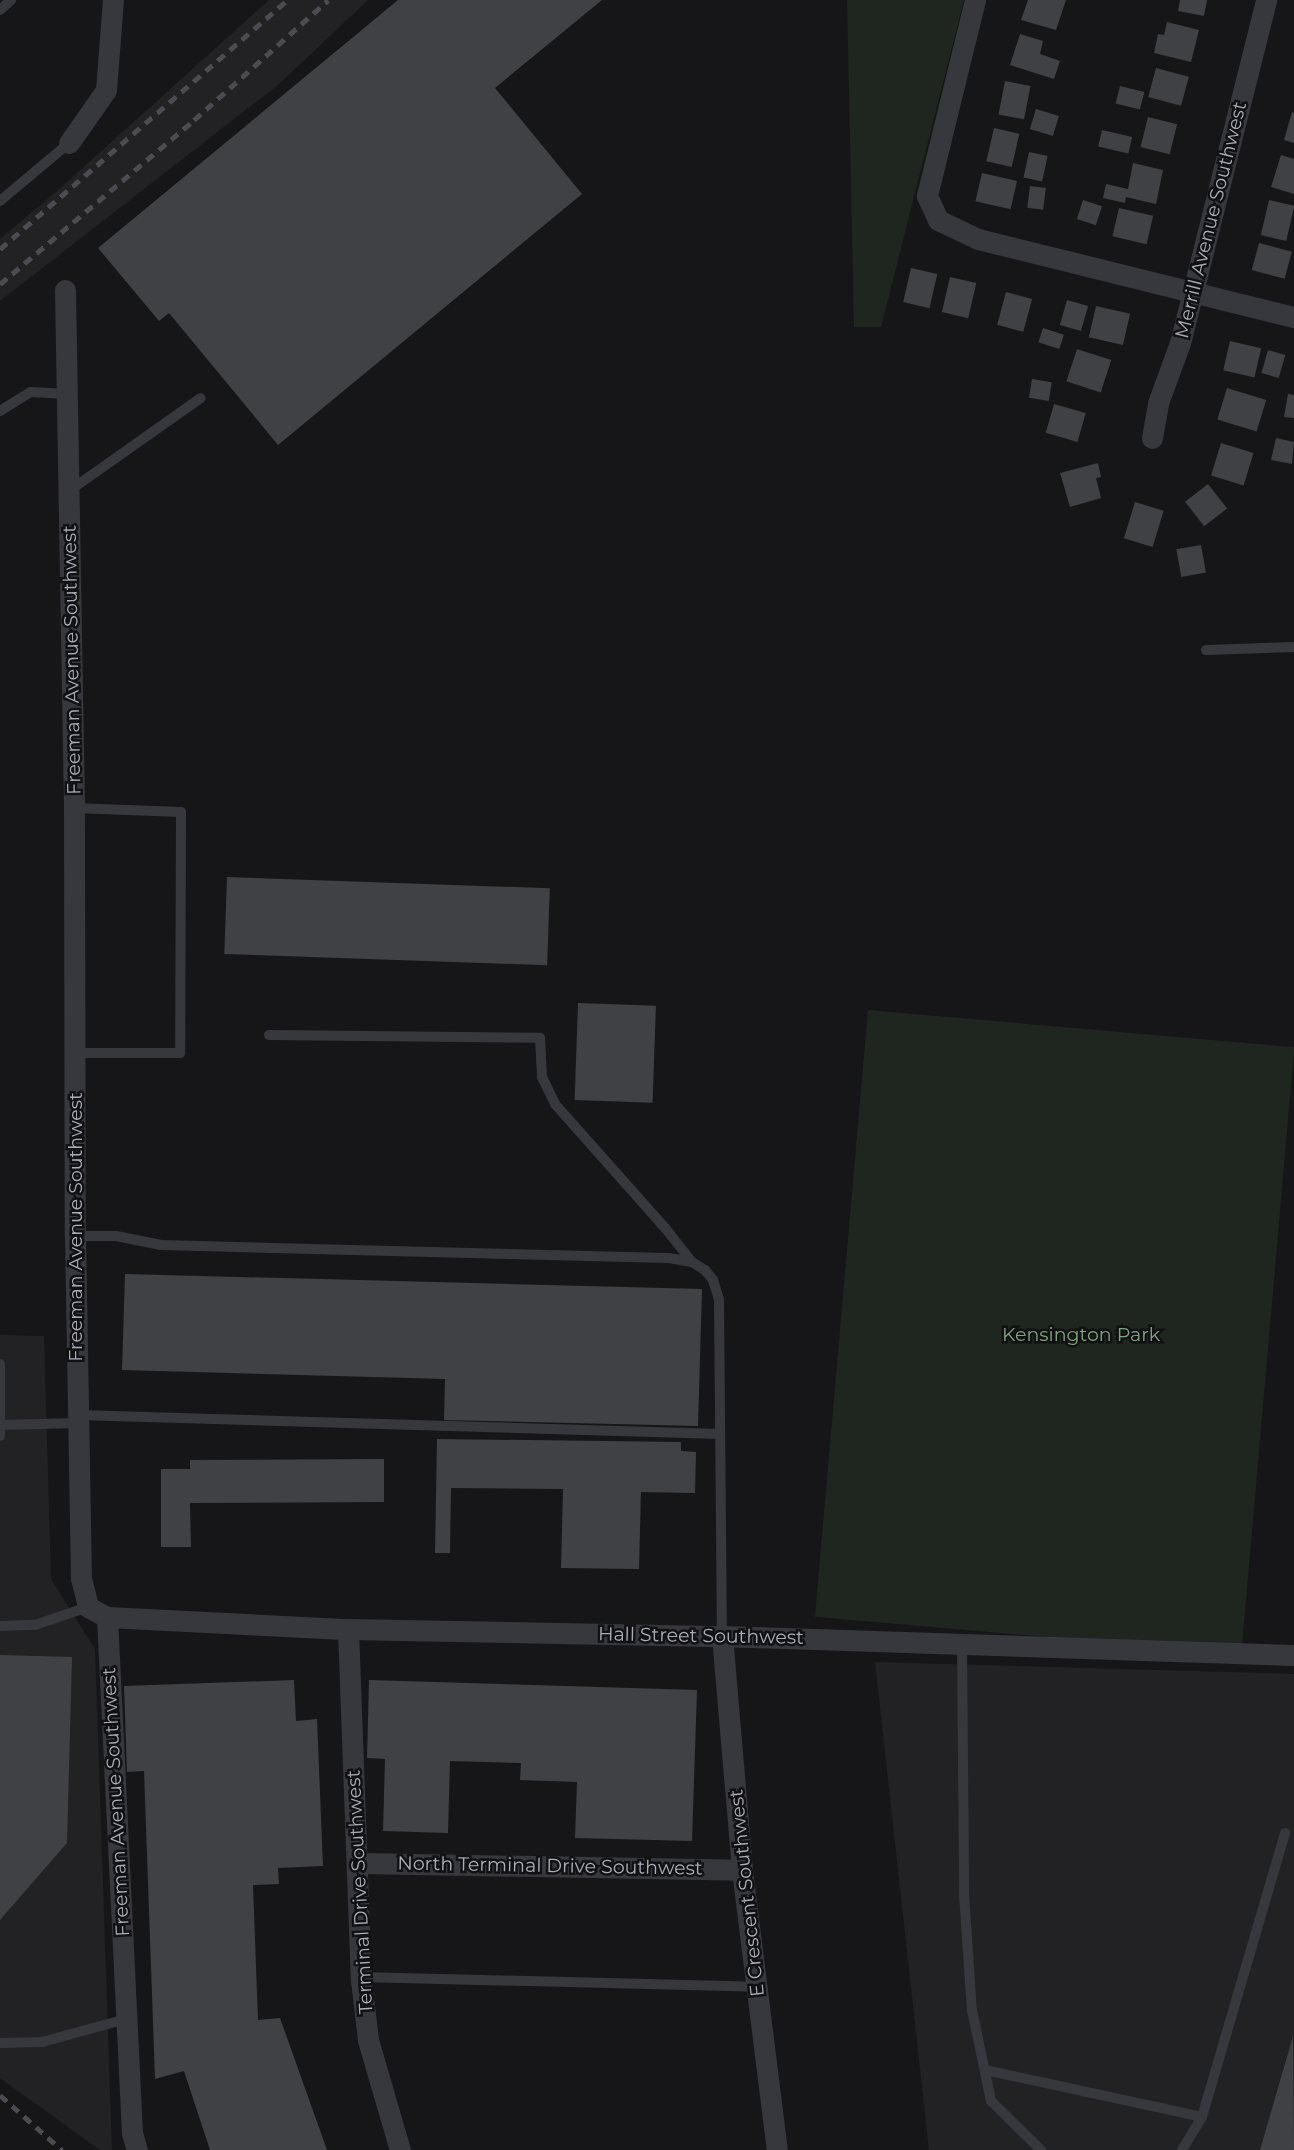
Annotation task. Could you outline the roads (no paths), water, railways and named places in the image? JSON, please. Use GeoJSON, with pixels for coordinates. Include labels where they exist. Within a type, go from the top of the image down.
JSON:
{"type":"FeatureCollection","features":[{"type":"Feature","properties":{"kind":"street"},"geometry":{"type":"LineString","coordinates":[[69,143],[106,90],[113,0]]}},
{"type":"Feature","properties":{"kind":"street"},"geometry":{"type":"LineString","coordinates":[[975,0],[928,196],[939,220],[978,239],[1294,317]]}},
{"type":"Feature","properties":{"kind":"street","name":"Merrill Avenue Southwest"},"geometry":{"type":"LineString","coordinates":[[1152,438],[1158,403],[1180,343],[1266,0]]}},
{"type":"Feature","properties":{"kind":"street","name":"Freeman Avenue Southwest"},"geometry":{"type":"LineString","coordinates":[[65,290],[74,808],[78,1419],[81,1578],[88,1607]]}},
{"type":"Feature","properties":{"kind":"street"},"geometry":{"type":"LineString","coordinates":[[88,1607],[107,1617]]}},
{"type":"Feature","properties":{"kind":"street","name":"Freeman Avenue Southwest"},"geometry":{"type":"LineString","coordinates":[[107,1617],[132,2133],[136,2150]]}},
{"type":"Feature","properties":{"kind":"street","name":"Hall Street Southwest"},"geometry":{"type":"LineString","coordinates":[[107,1617],[348,1629],[722,1636],[1294,1655]]}},
{"type":"Feature","properties":{"kind":"street","name":"Terminal Drive Southwest"},"geometry":{"type":"LineString","coordinates":[[348,1629],[361,1977],[369,2040],[400,2150]]}},
{"type":"Feature","properties":{"kind":"street","name":"E Crescent Southwest"},"geometry":{"type":"LineString","coordinates":[[722,1636],[742,1870],[778,2150]]}},
{"type":"Feature","properties":{"kind":"street","name":"North Terminal Drive Southwest"},"geometry":{"type":"LineString","coordinates":[[358,1863],[742,1870]]}},
{"type":"Feature","properties":{"kind":"lane"},"geometry":{"type":"LineString","coordinates":[[0,10],[11,0]]}},
{"type":"Feature","properties":{"kind":"lane"},"geometry":{"type":"LineString","coordinates":[[0,201],[69,143]]}},
{"type":"Feature","properties":{"kind":"lane"},"geometry":{"type":"LineString","coordinates":[[0,411],[31,392],[67,394]]}},
{"type":"Feature","properties":{"kind":"lane"},"geometry":{"type":"LineString","coordinates":[[69,491],[201,398]]}},
{"type":"Feature","properties":{"kind":"lane"},"geometry":{"type":"LineString","coordinates":[[1206,650],[1294,647]]}},
{"type":"Feature","properties":{"kind":"lane"},"geometry":{"type":"LineString","coordinates":[[74,808],[181,812],[180,1053],[75,1053]]}},
{"type":"Feature","properties":{"kind":"lane"},"geometry":{"type":"LineString","coordinates":[[269,1035],[540,1038],[542,1077],[555,1104],[692,1262],[705,1270],[713,1280],[719,1300],[722,1636]]}},
{"type":"Feature","properties":{"kind":"lane"},"geometry":{"type":"LineString","coordinates":[[75,1236],[116,1236],[161,1245],[669,1258],[692,1262]]}},
{"type":"Feature","properties":{"kind":"lane"},"geometry":{"type":"LineString","coordinates":[[0,1364],[0,1436]]}},
{"type":"Feature","properties":{"kind":"lane"},"geometry":{"type":"LineString","coordinates":[[1,1425],[78,1419],[720,1434]]}},
{"type":"Feature","properties":{"kind":"lane"},"geometry":{"type":"LineString","coordinates":[[0,1626],[35,1625],[88,1607]]}},
{"type":"Feature","properties":{"kind":"lane"},"geometry":{"type":"LineString","coordinates":[[962,1644],[964,1894],[972,2010],[991,2101],[1041,2150]]}},
{"type":"Feature","properties":{"kind":"lane"},"geometry":{"type":"LineString","coordinates":[[1182,2150],[1202,2117],[1286,1833]]}},
{"type":"Feature","properties":{"kind":"lane"},"geometry":{"type":"LineString","coordinates":[[361,1977],[757,1987]]}},
{"type":"Feature","properties":{"kind":"lane"},"geometry":{"type":"LineString","coordinates":[[0,2043],[42,2042],[126,2019]]}},
{"type":"Feature","properties":{"kind":"lane"},"geometry":{"type":"LineString","coordinates":[[985,2070],[1202,2117]]}},
{"type":"Feature","properties":{"kind":"railway"},"geometry":{"type":"LineString","coordinates":[[0,249],[287,0]]}},
{"type":"Feature","properties":{"kind":"railway"},"geometry":{"type":"LineString","coordinates":[[0,284],[194,120],[328,0]]}},
{"type":"Feature","properties":{"kind":"railway"},"geometry":{"type":"LineString","coordinates":[[0,2095],[62,2150]]}},
{"type":"Feature","properties":{"kind":"park label","name":"Kensington Park"},"geometry":{"type":"Point","coordinates":[1081,1335]}}]}
